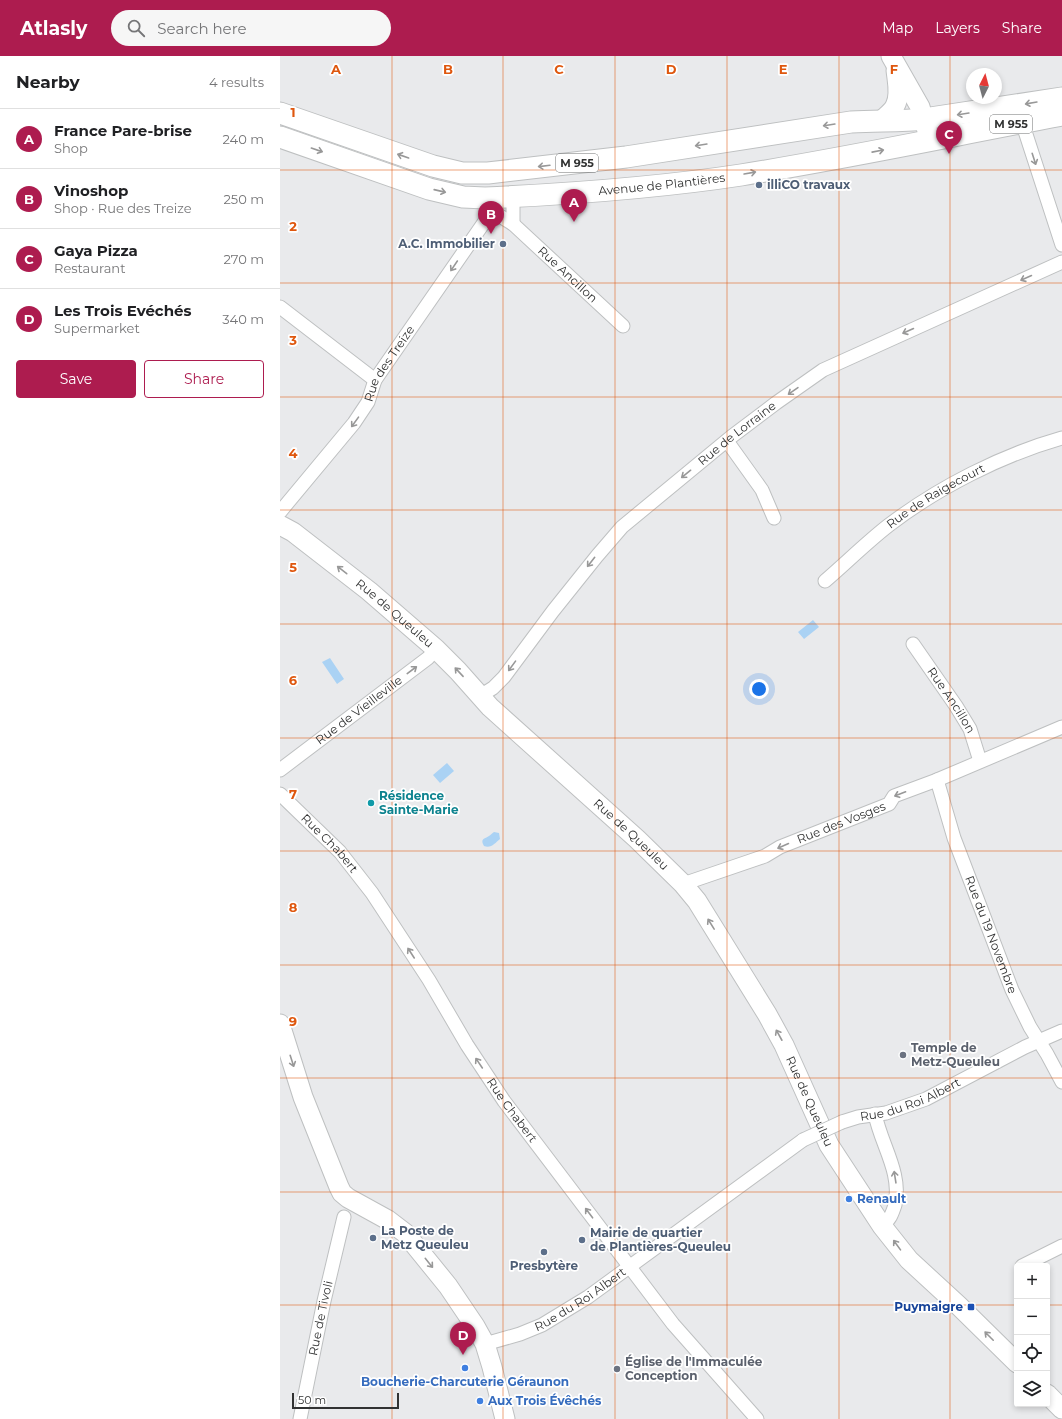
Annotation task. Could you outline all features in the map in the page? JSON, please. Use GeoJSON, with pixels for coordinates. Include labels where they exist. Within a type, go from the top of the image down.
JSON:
{"type":"FeatureCollection","features":[{"type":"Feature","properties":{"kind":"main road","name":"M 955"},"geometry":{"type":"LineString","coordinates":[[280,113],[433,166],[462,173],[488,173],[634,156],[851,122],[882,120],[906,121],[924,119],[1062,98]]}},
{"type":"Feature","properties":{"kind":"main road","name":"M 955"},"geometry":{"type":"LineString","coordinates":[[930,140],[1062,115]]}},
{"type":"Feature","properties":{"kind":"main road","name":"Avenue de Plantières"},"geometry":{"type":"LineString","coordinates":[[280,137],[429,189],[488,204],[513,197],[630,188],[739,175],[868,153],[930,140]]}},
{"type":"Feature","properties":{"kind":"street"},"geometry":{"type":"LineString","coordinates":[[893,60],[920,107],[930,140]]}},
{"type":"Feature","properties":{"kind":"street"},"geometry":{"type":"LineString","coordinates":[[882,120],[895,107],[897,102],[898,93],[893,60]]}},
{"type":"Feature","properties":{"kind":"street"},"geometry":{"type":"LineString","coordinates":[[1022,122],[1062,245]]}},
{"type":"Feature","properties":{"kind":"street"},"geometry":{"type":"LineString","coordinates":[[513,197],[513,224]]}},
{"type":"Feature","properties":{"kind":"street","name":"Rue Ancillon"},"geometry":{"type":"LineString","coordinates":[[488,204],[513,224],[623,326]]}},
{"type":"Feature","properties":{"kind":"street","name":"Rue des Treize"},"geometry":{"type":"LineString","coordinates":[[280,512],[354,423],[368,402],[375,380],[488,204]]}},
{"type":"Feature","properties":{"kind":"street","name":"Rue de Lorraine"},"geometry":{"type":"LineString","coordinates":[[480,696],[493,688],[504,678],[553,611],[596,556],[622,527],[776,403],[824,370],[1062,262]]}},
{"type":"Feature","properties":{"kind":"street"},"geometry":{"type":"LineString","coordinates":[[280,307],[375,380]]}},
{"type":"Feature","properties":{"kind":"street","name":"Rue de Raigecourt"},"geometry":{"type":"LineString","coordinates":[[825,581],[889,525],[966,476],[1040,444],[1062,438]]}},
{"type":"Feature","properties":{"kind":"street"},"geometry":{"type":"LineString","coordinates":[[727,441],[762,490],[774,518]]}},
{"type":"Feature","properties":{"kind":"street","name":"Rue de Queuleu"},"geometry":{"type":"LineString","coordinates":[[280,525],[293,532],[369,591],[436,649],[490,707],[637,839],[683,884],[701,908],[767,1014],[784,1045],[829,1145],[882,1226],[909,1260],[1014,1360]]}},
{"type":"Feature","properties":{"kind":"street","name":"Rue Ancillon"},"geometry":{"type":"LineString","coordinates":[[913,644],[970,729],[980,761]]}},
{"type":"Feature","properties":{"kind":"street","name":"Rue de Vieilleville"},"geometry":{"type":"LineString","coordinates":[[280,770],[428,658],[436,649]]}},
{"type":"Feature","properties":{"kind":"street","name":"Rue des Vosges"},"geometry":{"type":"LineString","coordinates":[[683,884],[765,856],[780,847],[889,804],[894,796],[937,780],[1062,727]]}},
{"type":"Feature","properties":{"kind":"street","name":"Rue du 19 Novembre"},"geometry":{"type":"LineString","coordinates":[[937,780],[954,838],[1012,990],[1030,1027],[1062,1082]]}},
{"type":"Feature","properties":{"kind":"street","name":"Rue Chabert"},"geometry":{"type":"LineString","coordinates":[[280,794],[340,852],[372,893],[429,980],[467,1045],[504,1101],[673,1324],[756,1419]]}},
{"type":"Feature","properties":{"kind":"street"},"geometry":{"type":"LineString","coordinates":[[280,1024],[303,1097],[338,1187],[347,1205],[388,1220],[405,1233],[448,1286],[475,1326],[485,1344],[505,1419]]}},
{"type":"Feature","properties":{"kind":"street","name":"Rue du Roi Albert"},"geometry":{"type":"LineString","coordinates":[[485,1344],[520,1334],[542,1325],[588,1297],[803,1140],[842,1122],[858,1117],[896,1110],[926,1099],[1039,1041],[1062,1031]]}},
{"type":"Feature","properties":{"kind":"street"},"geometry":{"type":"LineString","coordinates":[[875,1114],[879,1130],[894,1170],[897,1188],[892,1214],[888,1221],[882,1226]]}},
{"type":"Feature","properties":{"kind":"street","name":"Rue de Tivoli"},"geometry":{"type":"LineString","coordinates":[[300,1419],[324,1301],[347,1205]]}},
{"type":"Feature","properties":{"kind":"street"},"geometry":{"type":"LineString","coordinates":[[1028,1263],[1062,1246]]}},
{"type":"Feature","properties":{"kind":"street"},"geometry":{"type":"LineString","coordinates":[[1050,1397],[1062,1409]]}},
{"type":"Feature","properties":{"kind":"water"},"geometry":{"type":"Polygon","coordinates":[[[813,620],[819,627],[804,639],[798,632],[813,620]]]}},
{"type":"Feature","properties":{"kind":"water"},"geometry":{"type":"Polygon","coordinates":[[[330,658],[344,679],[337,684],[322,662],[330,658]]]}},
{"type":"Feature","properties":{"kind":"water"},"geometry":{"type":"Polygon","coordinates":[[[447,763],[454,771],[440,783],[433,775],[447,763]]]}},
{"type":"Feature","properties":{"kind":"water"},"geometry":{"type":"Polygon","coordinates":[[[494,832],[499,833],[500,839],[489,847],[484,846],[482,842],[483,840],[494,832]]]}},
{"type":"Feature","properties":{"kind":"place","name":"Gaya Pizza"},"geometry":{"type":"Point","coordinates":[949,154]}},
{"type":"Feature","properties":{"kind":"place","name":"illiCO travaux"},"geometry":{"type":"Point","coordinates":[759,185]}},
{"type":"Feature","properties":{"kind":"place","name":"France Pare-brise"},"geometry":{"type":"Point","coordinates":[574,222]}},
{"type":"Feature","properties":{"kind":"place","name":"Vinoshop"},"geometry":{"type":"Point","coordinates":[491,234]}},
{"type":"Feature","properties":{"kind":"place","name":"A.C. Immobilier"},"geometry":{"type":"Point","coordinates":[503,244]}},
{"type":"Feature","properties":{"kind":"place","name":"Résidence Sainte-Marie"},"geometry":{"type":"Point","coordinates":[371,803]}},
{"type":"Feature","properties":{"kind":"place","name":"Temple de Metz-Queuleu"},"geometry":{"type":"Point","coordinates":[903,1055]}},
{"type":"Feature","properties":{"kind":"place","name":"Renault"},"geometry":{"type":"Point","coordinates":[849,1199]}},
{"type":"Feature","properties":{"kind":"place","name":"La Poste de Metz Queuleu"},"geometry":{"type":"Point","coordinates":[373,1238]}},
{"type":"Feature","properties":{"kind":"place","name":"Mairie de quartier de Plantières-Queuleu"},"geometry":{"type":"Point","coordinates":[582,1240]}},
{"type":"Feature","properties":{"kind":"place","name":"Presbytère"},"geometry":{"type":"Point","coordinates":[544,1252]}},
{"type":"Feature","properties":{"kind":"place","name":"Puymaigre"},"geometry":{"type":"Point","coordinates":[971,1307]}},
{"type":"Feature","properties":{"kind":"place","name":"Les Trois Evéchés"},"geometry":{"type":"Point","coordinates":[463,1355]}},
{"type":"Feature","properties":{"kind":"place","name":"Boucherie-Charcuterie Géraunon"},"geometry":{"type":"Point","coordinates":[465,1368]}},
{"type":"Feature","properties":{"kind":"place","name":"Église de l'Immaculée Conception"},"geometry":{"type":"Point","coordinates":[617,1369]}},
{"type":"Feature","properties":{"kind":"place","name":"Aux Trois Évêchés"},"geometry":{"type":"Point","coordinates":[480,1401]}}]}
